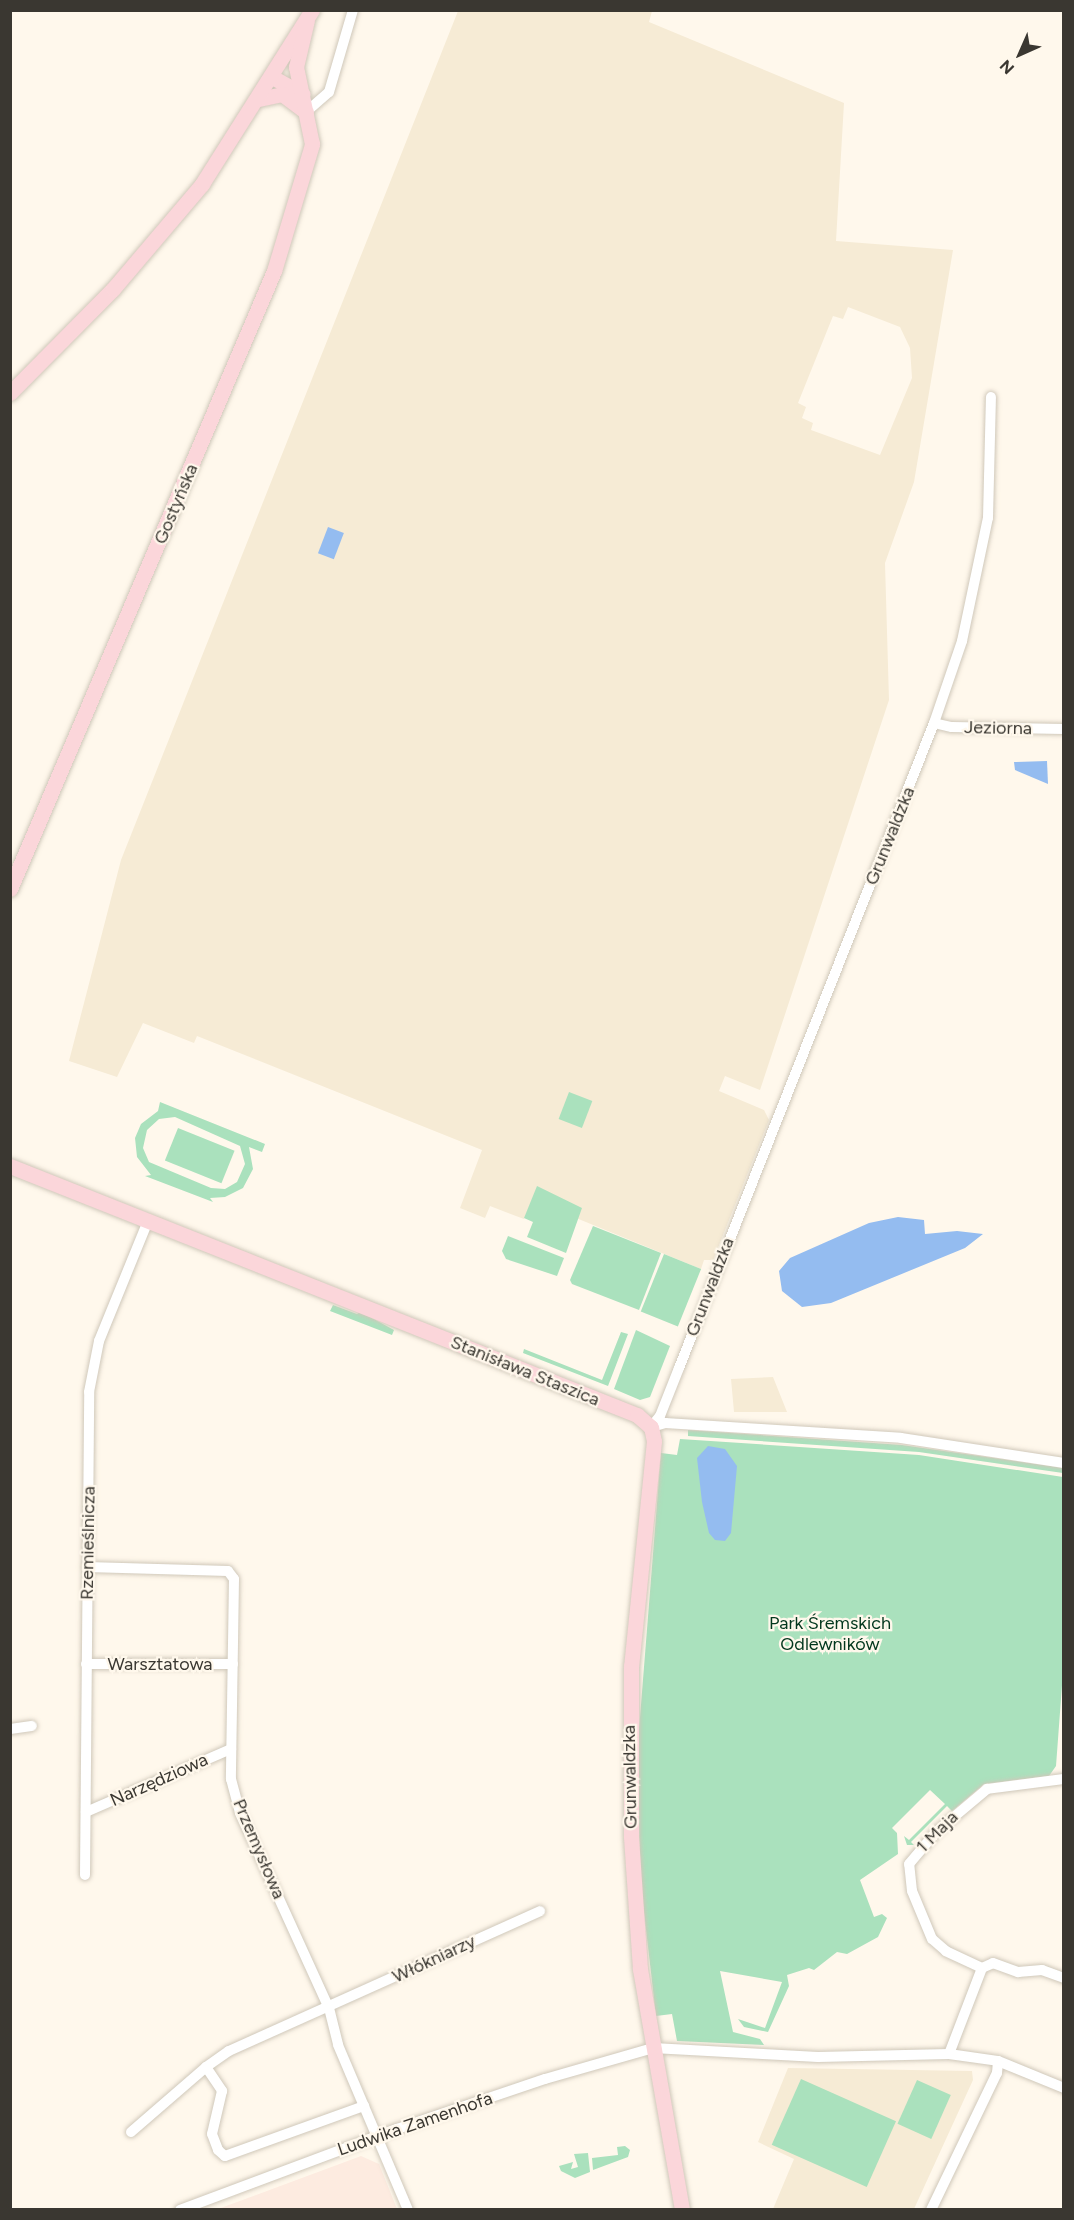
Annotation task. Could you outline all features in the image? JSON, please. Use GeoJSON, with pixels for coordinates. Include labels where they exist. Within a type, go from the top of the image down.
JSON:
{"type":"FeatureCollection","features":[{"type":"Feature","properties":{"kind":"main road","name":"Gostyńska"},"geometry":{"type":"LineString","coordinates":[[10,889],[266,292],[310,153],[312,129],[296,67],[309,15]]}},
{"type":"Feature","properties":{"kind":"main road","name":"Gostyńska"},"geometry":{"type":"LineString","coordinates":[[10,393],[97,306],[202,184],[259,99],[309,15]]}},
{"type":"Feature","properties":{"kind":"main road"},"geometry":{"type":"LineString","coordinates":[[272,77],[282,94],[306,112]]}},
{"type":"Feature","properties":{"kind":"main road"},"geometry":{"type":"LineString","coordinates":[[272,77],[303,94]]}},
{"type":"Feature","properties":{"kind":"main road"},"geometry":{"type":"LineString","coordinates":[[259,99],[282,94]]}},
{"type":"Feature","properties":{"kind":"main road","name":"Stanisława Staszica"},"geometry":{"type":"LineString","coordinates":[[10,1167],[637,1415],[651,1427]]}},
{"type":"Feature","properties":{"kind":"main road","name":"Grunwaldzka"},"geometry":{"type":"LineString","coordinates":[[651,1427],[654,1441],[632,1651],[629,1750],[640,1969],[682,2210]]}},
{"type":"Feature","properties":{"kind":"street"},"geometry":{"type":"LineString","coordinates":[[306,112],[322,102],[329,92],[353,10]]}},
{"type":"Feature","properties":{"kind":"street","name":"Grunwaldzka"},"geometry":{"type":"LineString","coordinates":[[651,1427],[670,1390],[934,723],[962,641],[985,538],[991,397]]}},
{"type":"Feature","properties":{"kind":"street","name":"Jeziorna"},"geometry":{"type":"LineString","coordinates":[[934,723],[952,727],[1064,729]]}},
{"type":"Feature","properties":{"kind":"street","name":"Rzemieślnicza"},"geometry":{"type":"LineString","coordinates":[[86,1875],[87,1566],[93,1366],[148,1221]]}},
{"type":"Feature","properties":{"kind":"street"},"geometry":{"type":"LineString","coordinates":[[651,1427],[665,1423],[890,1437],[1064,1463]]}},
{"type":"Feature","properties":{"kind":"street","name":"Przemysłowa"},"geometry":{"type":"LineString","coordinates":[[87,1566],[228,1571],[235,1587],[231,1779],[240,1813],[329,2008],[338,2045],[408,2210]]}},
{"type":"Feature","properties":{"kind":"street","name":"Warsztatowa"},"geometry":{"type":"LineString","coordinates":[[86,1664],[233,1664]]}},
{"type":"Feature","properties":{"kind":"street"},"geometry":{"type":"LineString","coordinates":[[10,1729],[32,1726]]}},
{"type":"Feature","properties":{"kind":"street","name":"Narzędziowa"},"geometry":{"type":"LineString","coordinates":[[86,1812],[231,1749]]}},
{"type":"Feature","properties":{"kind":"street","name":"1 Maja"},"geometry":{"type":"LineString","coordinates":[[1064,1779],[987,1789],[936,1832],[909,1864],[912,1891],[932,1939],[946,1951],[982,1968],[993,1963],[1018,1972],[1042,1970],[1064,1978]]}},
{"type":"Feature","properties":{"kind":"street","name":"Włókniarzy"},"geometry":{"type":"LineString","coordinates":[[131,2132],[206,2067],[230,2051],[540,1911]]}},
{"type":"Feature","properties":{"kind":"street"},"geometry":{"type":"LineString","coordinates":[[949,2054],[982,1968]]}},
{"type":"Feature","properties":{"kind":"street"},"geometry":{"type":"LineString","coordinates":[[653,2049],[818,2057],[949,2054],[998,2061],[1064,2088]]}},
{"type":"Feature","properties":{"kind":"street","name":"Ludwika Zamenhofa"},"geometry":{"type":"LineString","coordinates":[[180,2210],[377,2137],[545,2079],[653,2049]]}},
{"type":"Feature","properties":{"kind":"street"},"geometry":{"type":"LineString","coordinates":[[932,2210],[997,2073],[998,2061]]}},
{"type":"Feature","properties":{"kind":"street"},"geometry":{"type":"LineString","coordinates":[[206,2067],[222,2091],[222,2100],[212,2134],[218,2150],[231,2156],[364,2106]]}},
{"type":"Feature","properties":{"kind":"shaded area"},"geometry":{"type":"Polygon","coordinates":[[[458,11],[652,11],[649,22],[844,103],[836,241],[953,250],[914,482],[885,563],[889,700],[760,1090],[725,1076],[719,1091],[764,1110],[769,1120],[713,1260],[704,1260],[701,1269],[532,1200],[524,1219],[490,1206],[485,1218],[460,1208],[482,1150],[197,1036],[194,1043],[143,1023],[117,1077],[69,1061],[121,860],[458,11]],[[848,307],[843,319],[833,316],[798,403],[806,407],[802,418],[813,423],[811,430],[880,455],[912,378],[910,348],[900,327],[848,307]]]}},
{"type":"Feature","properties":{"kind":"shaded area"},"geometry":{"type":"Polygon","coordinates":[[[773,1377],[787,1412],[734,1412],[731,1379],[773,1377]]]}},
{"type":"Feature","properties":{"kind":"shaded area"},"geometry":{"type":"Polygon","coordinates":[[[788,2068],[972,2071],[973,2080],[914,2209],[773,2209],[794,2159],[758,2142],[788,2068]]]}},
{"type":"Feature","properties":{"kind":"shaded area"},"geometry":{"type":"Polygon","coordinates":[[[361,2156],[379,2164],[397,2209],[218,2209],[361,2156]]]}},
{"type":"Feature","properties":{"kind":"green space"},"geometry":{"type":"Polygon","coordinates":[[[569,1092],[592,1101],[582,1128],[559,1119],[569,1092]]]}},
{"type":"Feature","properties":{"kind":"green space"},"geometry":{"type":"Polygon","coordinates":[[[160,1102],[265,1144],[262,1152],[249,1147],[253,1169],[243,1188],[225,1197],[210,1198],[213,1202],[145,1176],[151,1175],[137,1157],[135,1138],[141,1124],[158,1111],[160,1102]],[[175,1117],[159,1119],[147,1130],[143,1148],[149,1162],[211,1188],[225,1189],[237,1182],[245,1164],[240,1146],[175,1117]]]}},
{"type":"Feature","properties":{"kind":"green space"},"geometry":{"type":"Polygon","coordinates":[[[178,1128],[235,1151],[221,1183],[165,1160],[178,1128]]]}},
{"type":"Feature","properties":{"kind":"green space"},"geometry":{"type":"Polygon","coordinates":[[[537,1186],[582,1208],[566,1253],[527,1237],[533,1222],[524,1218],[537,1186]]]}},
{"type":"Feature","properties":{"kind":"green space"},"geometry":{"type":"Polygon","coordinates":[[[593,1226],[661,1253],[639,1310],[572,1284],[570,1280],[593,1226]]]}},
{"type":"Feature","properties":{"kind":"green space"},"geometry":{"type":"Polygon","coordinates":[[[508,1236],[564,1258],[557,1276],[506,1259],[502,1251],[508,1236]]]}},
{"type":"Feature","properties":{"kind":"green space"},"geometry":{"type":"Polygon","coordinates":[[[664,1254],[701,1269],[678,1326],[641,1311],[664,1254]]]}},
{"type":"Feature","properties":{"kind":"green space"},"geometry":{"type":"Polygon","coordinates":[[[333,1305],[357,1314],[361,1312],[394,1330],[392,1335],[330,1311],[333,1305]]]}},
{"type":"Feature","properties":{"kind":"green space"},"geometry":{"type":"Polygon","coordinates":[[[636,1330],[670,1346],[650,1397],[640,1400],[614,1389],[636,1330]]]}},
{"type":"Feature","properties":{"kind":"green space"},"geometry":{"type":"Polygon","coordinates":[[[621,1332],[628,1334],[608,1386],[523,1353],[524,1349],[602,1380],[621,1332]]]}},
{"type":"Feature","properties":{"kind":"green space"},"geometry":{"type":"Polygon","coordinates":[[[688,1430],[902,1445],[1063,1468],[1063,1473],[919,1452],[688,1436],[688,1430]]]}},
{"type":"Feature","properties":{"kind":"green space","name":"Park Śremskich Odlewników"},"geometry":{"type":"Polygon","coordinates":[[[680,1439],[919,1455],[1063,1477],[1063,1672],[1056,1766],[1049,1776],[984,1784],[952,1811],[947,1806],[911,1842],[914,1845],[907,1845],[904,1836],[909,1840],[945,1804],[930,1790],[892,1828],[897,1833],[898,1854],[860,1880],[874,1917],[882,1914],[887,1918],[878,1937],[847,1954],[837,1952],[814,1970],[809,1968],[787,1975],[789,1986],[768,2032],[744,2027],[738,2019],[765,2028],[782,1982],[720,1971],[733,2032],[760,2039],[764,2045],[677,2041],[672,2014],[656,2016],[641,1886],[637,1755],[661,1453],[677,1455],[680,1439]]]}},
{"type":"Feature","properties":{"kind":"green space"},"geometry":{"type":"Polygon","coordinates":[[[801,2079],[896,2121],[867,2187],[772,2145],[801,2079]]]}},
{"type":"Feature","properties":{"kind":"green space"},"geometry":{"type":"Polygon","coordinates":[[[917,2080],[951,2095],[931,2139],[897,2124],[917,2080]]]}},
{"type":"Feature","properties":{"kind":"green space"},"geometry":{"type":"Polygon","coordinates":[[[625,2146],[630,2150],[628,2157],[593,2170],[592,2158],[618,2155],[617,2147],[625,2146]]]}},
{"type":"Feature","properties":{"kind":"green space"},"geometry":{"type":"Polygon","coordinates":[[[588,2153],[590,2172],[575,2178],[561,2171],[559,2166],[573,2162],[571,2169],[578,2167],[574,2154],[588,2153]]]}},
{"type":"Feature","properties":{"kind":"water"},"geometry":{"type":"Polygon","coordinates":[[[328,527],[344,533],[334,559],[318,553],[328,527]]]}},
{"type":"Feature","properties":{"kind":"water"},"geometry":{"type":"Polygon","coordinates":[[[1047,761],[1048,784],[1015,770],[1014,762],[1047,761]]]}},
{"type":"Feature","properties":{"kind":"water"},"geometry":{"type":"Polygon","coordinates":[[[898,1217],[924,1220],[925,1234],[957,1231],[983,1234],[965,1248],[831,1303],[802,1307],[782,1291],[779,1271],[790,1258],[869,1223],[898,1217]]]}},
{"type":"Feature","properties":{"kind":"water"},"geometry":{"type":"Polygon","coordinates":[[[708,1446],[725,1449],[737,1466],[731,1533],[725,1541],[715,1540],[709,1533],[702,1502],[697,1458],[708,1446]]]}}]}
